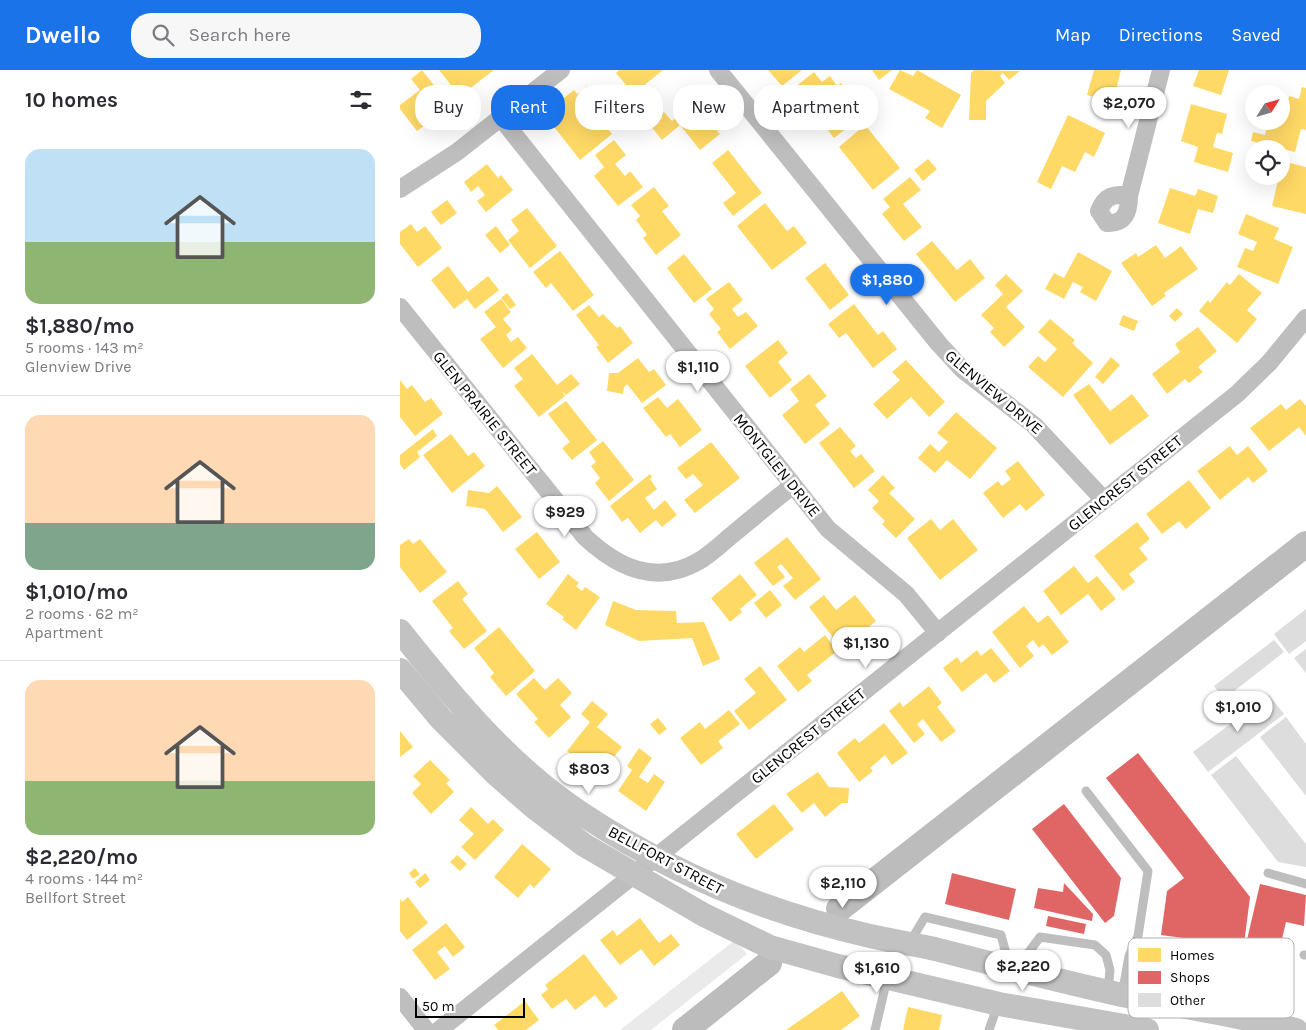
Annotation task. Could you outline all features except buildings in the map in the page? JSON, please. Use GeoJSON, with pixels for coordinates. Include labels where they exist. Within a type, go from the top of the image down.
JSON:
{"type":"FeatureCollection","features":[{"type":"Feature","properties":{"kind":"main road","name":"BELLFORT STREET"},"geometry":{"type":"LineString","coordinates":[[400,631],[456,700],[492,738],[531,773],[580,813],[655,858],[724,891],[806,918],[870,936],[909,943],[1128,996]]}},
{"type":"Feature","properties":{"kind":"main road","name":"BELLFORT STREET"},"geometry":{"type":"LineString","coordinates":[[400,670],[441,719],[503,780],[535,808],[584,845],[704,915],[770,947],[838,966],[1083,1024],[1147,1030]]}},
{"type":"Feature","properties":{"kind":"main road"},"geometry":{"type":"LineString","coordinates":[[998,1004],[1010,968]]}},
{"type":"Feature","properties":{"kind":"main road","name":"BELLFORT STREET"},"geometry":{"type":"LineString","coordinates":[[1238,1018],[1296,1030]]}},
{"type":"Feature","properties":{"kind":"street"},"geometry":{"type":"LineString","coordinates":[[542,85],[561,70]]}},
{"type":"Feature","properties":{"kind":"street","name":"GLENVIEW DRIVE"},"geometry":{"type":"LineString","coordinates":[[718,70],[939,344],[963,370],[1034,425],[1104,500]]}},
{"type":"Feature","properties":{"kind":"street"},"geometry":{"type":"LineString","coordinates":[[1129,196],[1161,70]]}},
{"type":"Feature","properties":{"kind":"street"},"geometry":{"type":"LineString","coordinates":[[400,190],[457,152],[491,126]]}},
{"type":"Feature","properties":{"kind":"street","name":"MONTGLEN DRIVE"},"geometry":{"type":"LineString","coordinates":[[510,130],[792,486],[828,528],[906,594],[938,633]]}},
{"type":"Feature","properties":{"kind":"street","name":"GLEN PRAIRIE STREET"},"geometry":{"type":"LineString","coordinates":[[400,307],[585,537],[606,556],[628,568],[650,572],[675,570],[700,561],[792,486]]}},
{"type":"Feature","properties":{"kind":"street","name":"GLENCREST STREET"},"geometry":{"type":"LineString","coordinates":[[439,1030],[1237,394],[1269,363],[1306,318]]}},
{"type":"Feature","properties":{"kind":"street"},"geometry":{"type":"LineString","coordinates":[[400,997],[426,1030]]}},
{"type":"Feature","properties":{"kind":"lane"},"geometry":{"type":"LineString","coordinates":[[1086,791],[1148,871],[1137,938]]}},
{"type":"Feature","properties":{"kind":"lane"},"geometry":{"type":"LineString","coordinates":[[1268,873],[1306,884]]}},
{"type":"Feature","properties":{"kind":"lane"},"geometry":{"type":"LineString","coordinates":[[1010,968],[1026,956],[1040,937],[1095,945],[1106,956],[1115,993]]}},
{"type":"Feature","properties":{"kind":"lane"},"geometry":{"type":"LineString","coordinates":[[1115,993],[1128,959]]}},
{"type":"Feature","properties":{"kind":"lane"},"geometry":{"type":"LineString","coordinates":[[875,1030],[888,977]]}},
{"type":"Feature","properties":{"kind":"lane"},"geometry":{"type":"LineString","coordinates":[[989,1030],[998,1004]]}},
{"type":"Feature","properties":{"kind":"shaded area"},"geometry":{"type":"Polygon","coordinates":[[[735,940],[747,954],[651,1030],[620,1030],[735,940]]]}},
{"type":"Feature","properties":{"kind":"waterway"},"geometry":{"type":"LineString","coordinates":[[839,909],[1306,544]]}},
{"type":"Feature","properties":{"kind":"waterway"},"geometry":{"type":"LineString","coordinates":[[685,1030],[769,963]]}}]}
